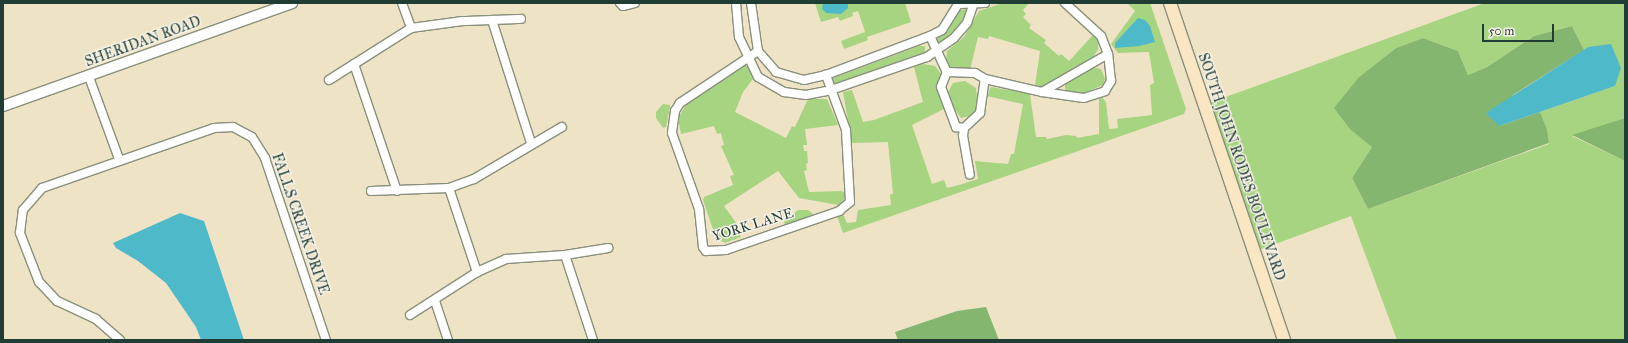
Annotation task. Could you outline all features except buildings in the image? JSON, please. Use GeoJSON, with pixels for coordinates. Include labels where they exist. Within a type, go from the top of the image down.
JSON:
{"type":"FeatureCollection","features":[{"type":"Feature","properties":{"kind":"main road","name":"SOUTH JOHN RODES BOULEVARD"},"geometry":{"type":"LineString","coordinates":[[1170,3],[1284,340]]}},
{"type":"Feature","properties":{"kind":"street","name":"SHERIDAN ROAD"},"geometry":{"type":"LineString","coordinates":[[3,106],[89,77],[292,3]]}},
{"type":"Feature","properties":{"kind":"street"},"geometry":{"type":"LineString","coordinates":[[402,3],[411,28]]}},
{"type":"Feature","properties":{"kind":"street"},"geometry":{"type":"LineString","coordinates":[[620,3],[623,6],[635,3]]}},
{"type":"Feature","properties":{"kind":"street"},"geometry":{"type":"LineString","coordinates":[[736,3],[739,37],[747,58],[758,77],[784,92],[806,95],[831,90],[937,51],[954,38],[963,28],[974,4]]}},
{"type":"Feature","properties":{"kind":"street"},"geometry":{"type":"LineString","coordinates":[[751,3],[758,51],[776,72],[804,80],[826,75],[930,36],[942,30],[959,4],[985,3]]}},
{"type":"Feature","properties":{"kind":"street"},"geometry":{"type":"LineString","coordinates":[[947,72],[963,71],[979,75],[985,79],[1042,92],[1084,98],[1105,91],[1110,81],[1108,54],[1101,36],[1065,3]]}},
{"type":"Feature","properties":{"kind":"street"},"geometry":{"type":"LineString","coordinates":[[329,80],[411,28],[492,20],[521,19]]}},
{"type":"Feature","properties":{"kind":"street"},"geometry":{"type":"LineString","coordinates":[[492,20],[531,143]]}},
{"type":"Feature","properties":{"kind":"street"},"geometry":{"type":"LineString","coordinates":[[930,36],[947,72],[941,87],[946,105],[956,127],[964,128]]}},
{"type":"Feature","properties":{"kind":"street","name":"YORK LANE"},"geometry":{"type":"LineString","coordinates":[[758,51],[680,103],[672,121],[675,145],[699,209],[703,247],[706,251],[726,250],[839,211],[850,202],[846,130],[826,75]]}},
{"type":"Feature","properties":{"kind":"street"},"geometry":{"type":"LineString","coordinates":[[1042,92],[1108,54]]}},
{"type":"Feature","properties":{"kind":"street"},"geometry":{"type":"LineString","coordinates":[[354,64],[397,191]]}},
{"type":"Feature","properties":{"kind":"street"},"geometry":{"type":"LineString","coordinates":[[89,77],[119,159]]}},
{"type":"Feature","properties":{"kind":"street"},"geometry":{"type":"LineString","coordinates":[[970,174],[963,136],[964,128],[980,113],[985,79]]}},
{"type":"Feature","properties":{"kind":"street","name":"FALLS CREEK DRIVE"},"geometry":{"type":"LineString","coordinates":[[120,340],[96,319],[57,301],[39,282],[20,233],[23,210],[42,188],[119,159],[214,128],[233,127],[252,137],[264,158],[326,340]]}},
{"type":"Feature","properties":{"kind":"street"},"geometry":{"type":"LineString","coordinates":[[371,191],[449,188],[474,179],[531,143],[562,127]]}},
{"type":"Feature","properties":{"kind":"street"},"geometry":{"type":"LineString","coordinates":[[449,188],[477,272]]}},
{"type":"Feature","properties":{"kind":"street"},"geometry":{"type":"LineString","coordinates":[[410,315],[435,301],[477,272],[506,259],[565,255],[608,248]]}},
{"type":"Feature","properties":{"kind":"street"},"geometry":{"type":"LineString","coordinates":[[565,255],[593,340]]}},
{"type":"Feature","properties":{"kind":"street"},"geometry":{"type":"LineString","coordinates":[[435,301],[448,340]]}},
{"type":"Feature","properties":{"kind":"green space"},"geometry":{"type":"Polygon","coordinates":[[[815,3],[905,3],[911,22],[867,37],[868,40],[844,49],[841,41],[865,32],[858,11],[852,13],[853,16],[840,21],[838,17],[821,22],[815,3]]]}},
{"type":"Feature","properties":{"kind":"green space"},"geometry":{"type":"Polygon","coordinates":[[[1003,3],[1029,3],[1023,10],[1026,14],[1023,17],[1031,25],[1029,28],[1046,40],[1044,43],[1059,56],[1061,54],[1069,61],[1093,35],[1098,39],[1098,50],[1093,57],[1041,88],[1035,85],[1040,51],[989,36],[988,39],[978,37],[970,70],[951,71],[946,59],[947,51],[964,37],[979,11],[1003,3]]]}},
{"type":"Feature","properties":{"kind":"green space"},"geometry":{"type":"Polygon","coordinates":[[[1127,3],[1150,3],[1186,109],[1184,114],[843,233],[837,216],[843,214],[847,223],[856,222],[858,210],[891,205],[890,194],[893,194],[888,142],[852,143],[843,92],[852,90],[863,122],[874,120],[923,102],[914,67],[923,64],[935,66],[943,76],[938,89],[944,109],[912,125],[932,184],[944,180],[947,188],[959,185],[978,179],[975,161],[1008,164],[1011,154],[1014,154],[1023,104],[987,96],[991,87],[1030,94],[1036,137],[1046,137],[1047,139],[1066,135],[1076,136],[1077,138],[1099,134],[1099,98],[1102,97],[1106,102],[1109,129],[1118,128],[1117,119],[1152,115],[1150,85],[1154,83],[1149,52],[1118,53],[1111,44],[1135,11],[1127,3]]]}},
{"type":"Feature","properties":{"kind":"green space"},"geometry":{"type":"Polygon","coordinates":[[[1485,3],[1625,3],[1625,118],[1572,136],[1625,161],[1625,340],[1397,340],[1351,216],[1259,250],[1209,103],[1485,3]],[[1572,26],[1534,36],[1487,67],[1468,75],[1458,51],[1423,38],[1396,48],[1359,77],[1372,147],[1352,178],[1368,209],[1549,144],[1547,129],[1540,112],[1615,86],[1588,47],[1584,50],[1572,26]]]}},
{"type":"Feature","properties":{"kind":"green space"},"geometry":{"type":"Polygon","coordinates":[[[966,8],[970,12],[960,29],[937,46],[935,38],[950,26],[959,11],[966,8]]]}},
{"type":"Feature","properties":{"kind":"green space"},"geometry":{"type":"Polygon","coordinates":[[[1572,26],[1584,50],[1513,95],[1499,126],[1540,112],[1547,129],[1549,143],[1368,209],[1352,178],[1372,147],[1350,129],[1334,108],[1359,77],[1396,48],[1423,38],[1458,51],[1468,75],[1487,67],[1534,36],[1572,26]]]}},
{"type":"Feature","properties":{"kind":"green space"},"geometry":{"type":"Polygon","coordinates":[[[919,46],[925,46],[925,54],[834,85],[831,79],[919,46]]]}},
{"type":"Feature","properties":{"kind":"green space"},"geometry":{"type":"Polygon","coordinates":[[[744,66],[748,66],[753,79],[743,92],[735,112],[786,138],[792,126],[795,127],[808,99],[827,99],[838,125],[805,129],[807,145],[803,145],[804,151],[807,151],[808,163],[806,164],[807,170],[804,171],[809,192],[841,191],[845,193],[842,204],[838,205],[799,198],[778,171],[724,206],[737,224],[736,226],[741,237],[725,243],[716,238],[703,200],[704,197],[733,185],[730,176],[734,175],[721,146],[724,145],[721,133],[717,134],[714,126],[681,134],[678,118],[686,105],[744,66]]]}},
{"type":"Feature","properties":{"kind":"green space"},"geometry":{"type":"Polygon","coordinates":[[[1091,67],[1101,69],[1105,79],[1103,85],[1084,93],[1065,92],[1065,84],[1091,67]]]}},
{"type":"Feature","properties":{"kind":"green space"},"geometry":{"type":"Polygon","coordinates":[[[965,81],[976,88],[978,107],[970,116],[961,118],[953,107],[948,92],[953,83],[965,81]]]}},
{"type":"Feature","properties":{"kind":"green space"},"geometry":{"type":"Polygon","coordinates":[[[663,104],[670,105],[670,107],[666,127],[663,128],[656,118],[656,112],[663,104]]]}},
{"type":"Feature","properties":{"kind":"green space"},"geometry":{"type":"Polygon","coordinates":[[[1625,118],[1625,161],[1572,135],[1625,118]]]}},
{"type":"Feature","properties":{"kind":"green space"},"geometry":{"type":"Polygon","coordinates":[[[798,210],[808,210],[813,214],[812,217],[785,225],[784,221],[798,210]]]}},
{"type":"Feature","properties":{"kind":"green space"},"geometry":{"type":"Polygon","coordinates":[[[986,307],[999,340],[898,340],[895,332],[957,311],[986,307]]]}},
{"type":"Feature","properties":{"kind":"water"},"geometry":{"type":"Polygon","coordinates":[[[823,3],[848,3],[848,8],[841,14],[826,13],[822,9],[823,3]]]}},
{"type":"Feature","properties":{"kind":"water"},"geometry":{"type":"Polygon","coordinates":[[[1138,18],[1145,20],[1150,26],[1155,42],[1139,46],[1115,48],[1115,43],[1138,18]]]}},
{"type":"Feature","properties":{"kind":"water"},"geometry":{"type":"Polygon","coordinates":[[[1611,44],[1621,68],[1615,86],[1499,126],[1486,113],[1588,47],[1611,44]]]}},
{"type":"Feature","properties":{"kind":"water"},"geometry":{"type":"Polygon","coordinates":[[[180,213],[204,221],[244,340],[201,340],[196,327],[166,283],[138,261],[116,248],[113,243],[180,213]]]}}]}
